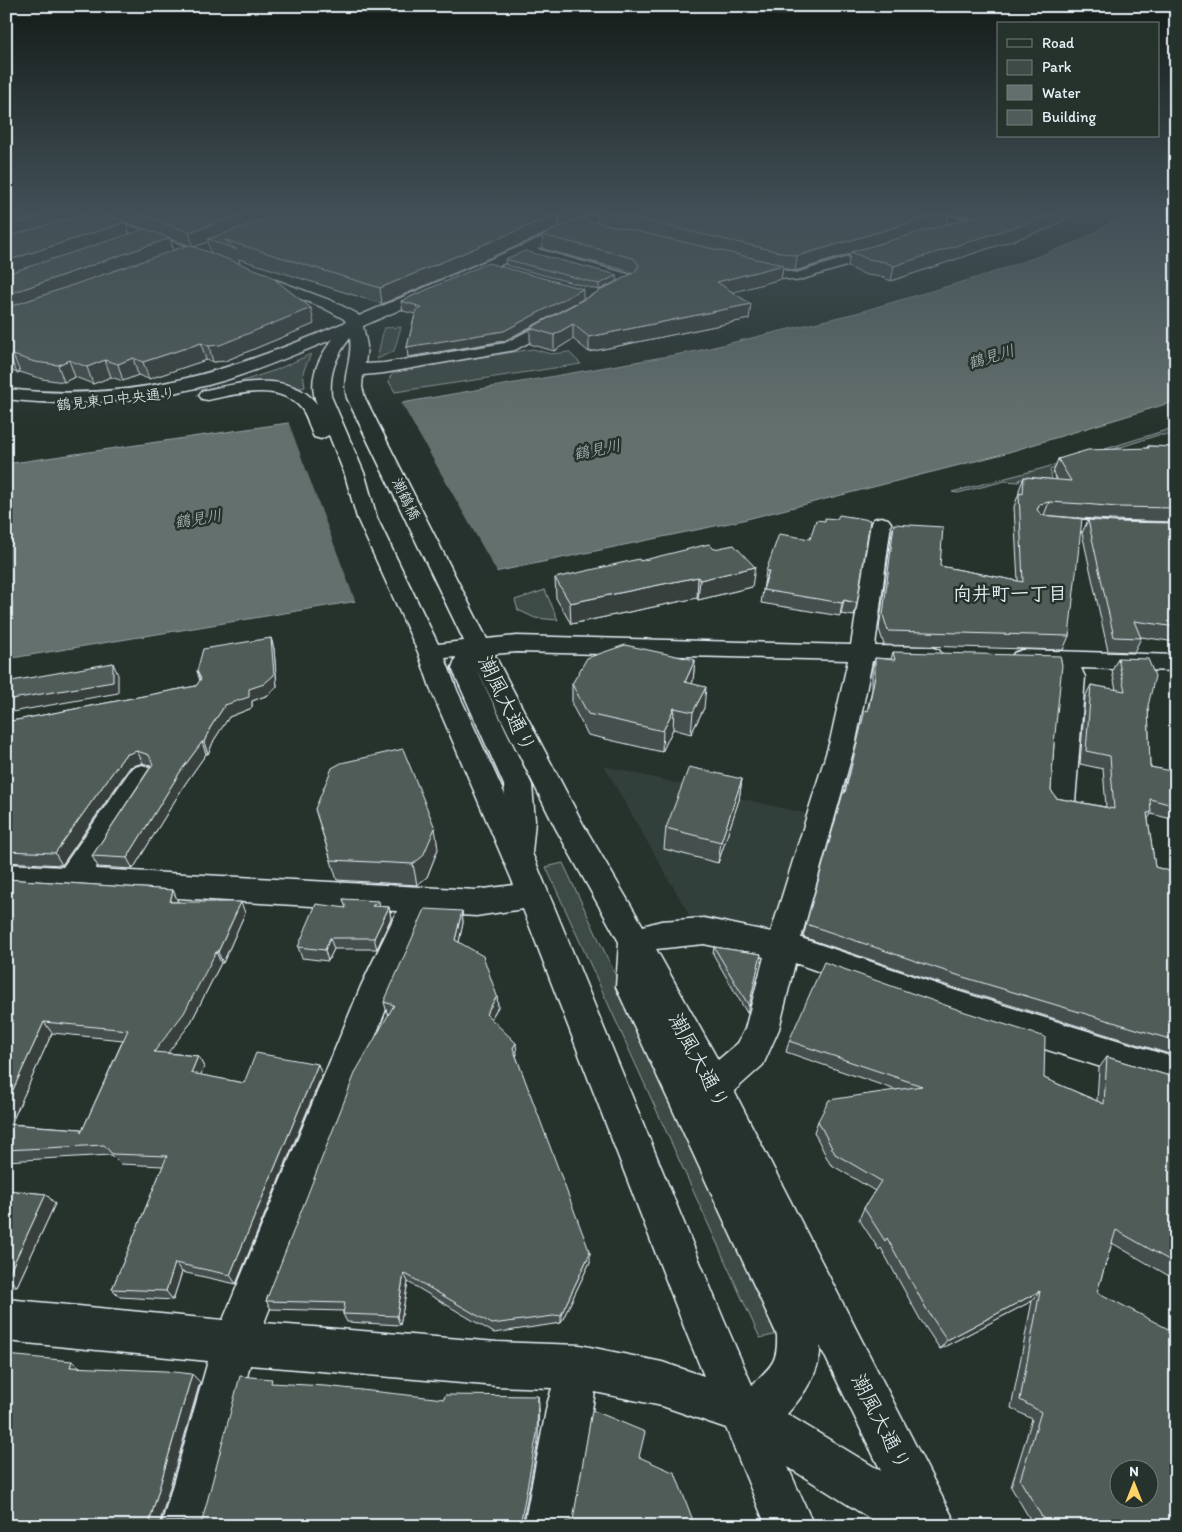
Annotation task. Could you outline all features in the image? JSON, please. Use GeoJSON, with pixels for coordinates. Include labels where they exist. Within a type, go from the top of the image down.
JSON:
{"type":"FeatureCollection","features":[{"type":"Feature","properties":{"kind":"street"},"geometry":{"type":"LineString","coordinates":[[269,281],[339,308],[351,316],[359,338],[356,370],[384,368],[509,347],[576,311]]}},
{"type":"Feature","properties":{"kind":"street","name":"鶴見東口中央通り"},"geometry":{"type":"LineString","coordinates":[[6,394],[39,398],[106,397],[194,384],[232,372],[334,333],[451,281]]}},
{"type":"Feature","properties":{"kind":"street"},"geometry":{"type":"LineString","coordinates":[[595,298],[629,281]]}},
{"type":"Feature","properties":{"kind":"street"},"geometry":{"type":"LineString","coordinates":[[354,324],[330,352],[320,385],[317,406],[340,478],[367,518],[430,652],[444,690],[517,854],[740,1411],[790,1526]]}},
{"type":"Feature","properties":{"kind":"street","name":"鶴見東口中央通り"},"geometry":{"type":"LineString","coordinates":[[6,405],[84,405],[132,401],[190,391],[274,366],[308,350],[334,333]]}},
{"type":"Feature","properties":{"kind":"street","name":"潮鶴橋"},"geometry":{"type":"LineString","coordinates":[[356,370],[352,389],[455,600]]}},
{"type":"Feature","properties":{"kind":"street"},"geometry":{"type":"LineString","coordinates":[[24,413],[69,414],[107,411],[149,406],[237,389],[254,388],[290,392],[317,406]]}},
{"type":"Feature","properties":{"kind":"street"},"geometry":{"type":"LineString","coordinates":[[713,1087],[751,1054],[762,1029],[782,948],[843,741],[865,636],[881,523]]}},
{"type":"Feature","properties":{"kind":"street"},"geometry":{"type":"LineString","coordinates":[[1044,523],[1111,528],[1176,529]]}},
{"type":"Feature","properties":{"kind":"street","name":"潮風大通り"},"geometry":{"type":"LineString","coordinates":[[455,600],[512,717],[571,829],[635,941],[713,1087],[933,1526]]}},
{"type":"Feature","properties":{"kind":"street"},"geometry":{"type":"LineString","coordinates":[[430,652],[517,644],[952,656]]}},
{"type":"Feature","properties":{"kind":"street"},"geometry":{"type":"LineString","coordinates":[[479,647],[466,661],[464,668],[518,785],[521,821],[517,854]]}},
{"type":"Feature","properties":{"kind":"street"},"geometry":{"type":"LineString","coordinates":[[1000,657],[1176,662]]}},
{"type":"Feature","properties":{"kind":"street"},"geometry":{"type":"LineString","coordinates":[[1061,802],[1072,677],[1066,659]]}},
{"type":"Feature","properties":{"kind":"street"},"geometry":{"type":"LineString","coordinates":[[71,880],[142,775]]}},
{"type":"Feature","properties":{"kind":"street"},"geometry":{"type":"LineString","coordinates":[[6,876],[476,903],[533,895]]}},
{"type":"Feature","properties":{"kind":"street"},"geometry":{"type":"LineString","coordinates":[[185,1526],[235,1342],[378,986],[418,900]]}},
{"type":"Feature","properties":{"kind":"street"},"geometry":{"type":"LineString","coordinates":[[740,1411],[765,1404],[787,1381],[799,1354],[798,1333],[633,987],[635,941],[661,934],[704,932],[796,950],[957,1006],[1176,1075]]}},
{"type":"Feature","properties":{"kind":"street"},"geometry":{"type":"LineString","coordinates":[[6,1320],[497,1364],[580,1367],[662,1384],[740,1411],[927,1526]]}},
{"type":"Feature","properties":{"kind":"street"},"geometry":{"type":"LineString","coordinates":[[548,1526],[569,1405],[580,1367]]}},
{"type":"Feature","properties":{"kind":"shaded area"},"geometry":{"type":"Polygon","coordinates":[[[604,766],[807,814],[784,885],[771,935],[691,918],[604,766]]]}},
{"type":"Feature","properties":{"kind":"green space"},"geometry":{"type":"Polygon","coordinates":[[[401,327],[394,351],[377,359],[384,328],[401,327]]]}},
{"type":"Feature","properties":{"kind":"green space"},"geometry":{"type":"Polygon","coordinates":[[[533,349],[551,354],[569,352],[581,364],[395,392],[389,382],[390,377],[395,371],[533,349]]]}},
{"type":"Feature","properties":{"kind":"green space"},"geometry":{"type":"Polygon","coordinates":[[[311,354],[303,372],[305,387],[280,385],[225,387],[276,370],[311,354]]]}},
{"type":"Feature","properties":{"kind":"green space"},"geometry":{"type":"Polygon","coordinates":[[[1176,427],[1176,435],[1158,435],[1050,470],[1053,483],[1020,479],[1019,482],[1005,481],[958,493],[952,492],[1044,468],[1176,427]]]}},
{"type":"Feature","properties":{"kind":"green space"},"geometry":{"type":"Polygon","coordinates":[[[545,590],[558,620],[535,618],[518,610],[515,600],[545,590]]]}},
{"type":"Feature","properties":{"kind":"green space"},"geometry":{"type":"Polygon","coordinates":[[[563,863],[783,1333],[760,1338],[546,867],[563,863]]]}},
{"type":"Feature","properties":{"kind":"water","name":"鶴見川"},"geometry":{"type":"Polygon","coordinates":[[[964,281],[1176,281],[1176,401],[999,455],[739,521],[351,602],[6,659],[6,464],[288,423],[697,351],[856,313],[964,281]]]}},
{"type":"Feature","properties":{"kind":"pier"},"geometry":{"type":"Polygon","coordinates":[[[400,401],[498,574],[356,603],[288,421],[400,401]]]}},
{"type":"Feature","properties":{"kind":"building"},"geometry":{"type":"Polygon","coordinates":[[[6,281],[45,281],[6,295],[6,281]]]}},
{"type":"Feature","properties":{"kind":"building"},"geometry":{"type":"Polygon","coordinates":[[[83,281],[277,281],[311,308],[220,345],[209,346],[201,343],[143,362],[133,358],[118,364],[105,360],[87,367],[69,360],[58,365],[35,362],[6,354],[6,308],[83,281]]]}},
{"type":"Feature","properties":{"kind":"building"},"geometry":{"type":"Polygon","coordinates":[[[359,281],[396,281],[380,288],[359,281]]]}},
{"type":"Feature","properties":{"kind":"building"},"geometry":{"type":"Polygon","coordinates":[[[446,281],[556,281],[583,289],[504,331],[407,347],[416,311],[422,308],[401,301],[446,281]]]}},
{"type":"Feature","properties":{"kind":"building"},"geometry":{"type":"Polygon","coordinates":[[[590,281],[604,281],[599,284],[590,281]]]}},
{"type":"Feature","properties":{"kind":"building"},"geometry":{"type":"Polygon","coordinates":[[[617,281],[719,281],[717,282],[751,304],[589,337],[573,324],[554,335],[530,328],[617,281]]]}},
{"type":"Feature","properties":{"kind":"building"},"geometry":{"type":"Polygon","coordinates":[[[1148,446],[1176,447],[1176,508],[1117,507],[1049,502],[1040,504],[1037,510],[1042,515],[1082,519],[1069,636],[888,631],[883,615],[894,524],[943,527],[940,566],[1023,582],[1019,493],[1023,494],[1024,477],[1071,481],[1058,459],[1088,450],[1149,448],[1148,446]]]}},
{"type":"Feature","properties":{"kind":"building"},"geometry":{"type":"Polygon","coordinates":[[[839,515],[870,520],[857,603],[844,600],[842,603],[763,590],[769,571],[766,571],[779,534],[810,539],[816,520],[825,521],[825,518],[837,519],[839,515]]]}},
{"type":"Feature","properties":{"kind":"building"},"geometry":{"type":"Polygon","coordinates":[[[1088,520],[1176,523],[1176,627],[1134,621],[1141,638],[1114,637],[1088,520]]]}},
{"type":"Feature","properties":{"kind":"building"},"geometry":{"type":"Polygon","coordinates":[[[709,544],[714,549],[734,545],[755,567],[700,580],[698,577],[570,603],[555,578],[639,559],[640,561],[709,544]]]}},
{"type":"Feature","properties":{"kind":"building"},"geometry":{"type":"Polygon","coordinates":[[[271,638],[274,675],[264,684],[249,689],[249,697],[225,705],[210,728],[204,742],[202,742],[180,772],[127,858],[92,856],[153,764],[149,755],[137,751],[125,755],[55,853],[6,851],[6,722],[196,686],[201,679],[197,671],[203,649],[271,638]]]}},
{"type":"Feature","properties":{"kind":"building"},"geometry":{"type":"Polygon","coordinates":[[[625,645],[695,660],[685,682],[706,687],[693,712],[674,708],[663,731],[588,714],[572,684],[587,658],[625,645]]]}},
{"type":"Feature","properties":{"kind":"building"},"geometry":{"type":"Polygon","coordinates":[[[893,652],[1060,656],[1062,665],[1051,790],[1056,798],[1114,809],[1110,756],[1086,751],[1091,685],[1125,691],[1118,658],[1148,659],[1155,676],[1148,706],[1150,767],[1176,772],[1176,806],[1150,799],[1151,813],[1147,813],[1155,867],[1176,873],[1176,1041],[963,977],[806,924],[843,793],[845,793],[865,710],[868,711],[875,676],[875,658],[895,660],[893,652]]]}},
{"type":"Feature","properties":{"kind":"building"},"geometry":{"type":"Polygon","coordinates":[[[113,663],[113,682],[6,700],[6,682],[113,663]]]}},
{"type":"Feature","properties":{"kind":"building"},"geometry":{"type":"Polygon","coordinates":[[[403,749],[435,828],[423,856],[413,864],[331,860],[315,809],[332,768],[341,763],[403,749]]]}},
{"type":"Feature","properties":{"kind":"building"},"geometry":{"type":"Polygon","coordinates":[[[689,767],[742,779],[721,842],[666,828],[689,767]]]}},
{"type":"Feature","properties":{"kind":"building"},"geometry":{"type":"Polygon","coordinates":[[[6,879],[173,890],[170,902],[241,902],[218,952],[216,952],[184,1013],[154,1052],[198,1056],[191,1073],[244,1083],[256,1053],[318,1064],[230,1275],[175,1263],[166,1291],[112,1289],[167,1156],[112,1154],[104,1145],[6,1150],[6,1124],[81,1129],[81,1133],[128,1030],[44,1022],[6,1105],[6,879]]]}},
{"type":"Feature","properties":{"kind":"building"},"geometry":{"type":"Polygon","coordinates":[[[343,899],[379,901],[372,906],[389,907],[374,938],[330,938],[325,950],[298,947],[316,904],[346,908],[343,899]]]}},
{"type":"Feature","properties":{"kind":"building"},"geometry":{"type":"Polygon","coordinates":[[[425,909],[462,911],[455,940],[483,956],[497,996],[486,1014],[516,1043],[513,1048],[590,1253],[561,1315],[492,1324],[404,1273],[397,1316],[343,1314],[345,1303],[266,1301],[356,1071],[394,1005],[384,1002],[425,909]]]}},
{"type":"Feature","properties":{"kind":"building"},"geometry":{"type":"Polygon","coordinates":[[[714,947],[761,954],[749,1006],[714,947]]]}},
{"type":"Feature","properties":{"kind":"building"},"geometry":{"type":"Polygon","coordinates":[[[824,962],[962,1011],[1045,1037],[1044,1078],[1104,1104],[1107,1057],[1176,1078],[1176,1264],[1116,1230],[1097,1292],[1176,1333],[1176,1399],[1169,1425],[1176,1428],[1176,1493],[1173,1526],[1053,1526],[1045,1522],[1020,1480],[1041,1412],[1020,1400],[1040,1291],[947,1340],[927,1310],[887,1238],[885,1241],[864,1208],[881,1181],[835,1154],[818,1121],[829,1100],[922,1086],[789,1041],[824,962]]]}},
{"type":"Feature","properties":{"kind":"building"},"geometry":{"type":"Polygon","coordinates":[[[6,1190],[46,1194],[7,1278],[6,1278],[6,1190]]]}},
{"type":"Feature","properties":{"kind":"building"},"geometry":{"type":"Polygon","coordinates":[[[6,1355],[72,1361],[70,1367],[192,1374],[150,1520],[152,1522],[202,1521],[240,1376],[272,1379],[271,1383],[325,1386],[444,1399],[445,1395],[538,1396],[537,1434],[521,1520],[523,1522],[535,1522],[535,1526],[6,1526],[6,1355]]]}},
{"type":"Feature","properties":{"kind":"building"},"geometry":{"type":"Polygon","coordinates":[[[592,1410],[645,1432],[639,1457],[675,1473],[695,1526],[564,1526],[565,1522],[573,1520],[592,1410]]]}},
{"type":"Feature","properties":{"kind":"district","name":"向井町一丁目"},"geometry":{"type":"Point","coordinates":[1010,593]}}]}
